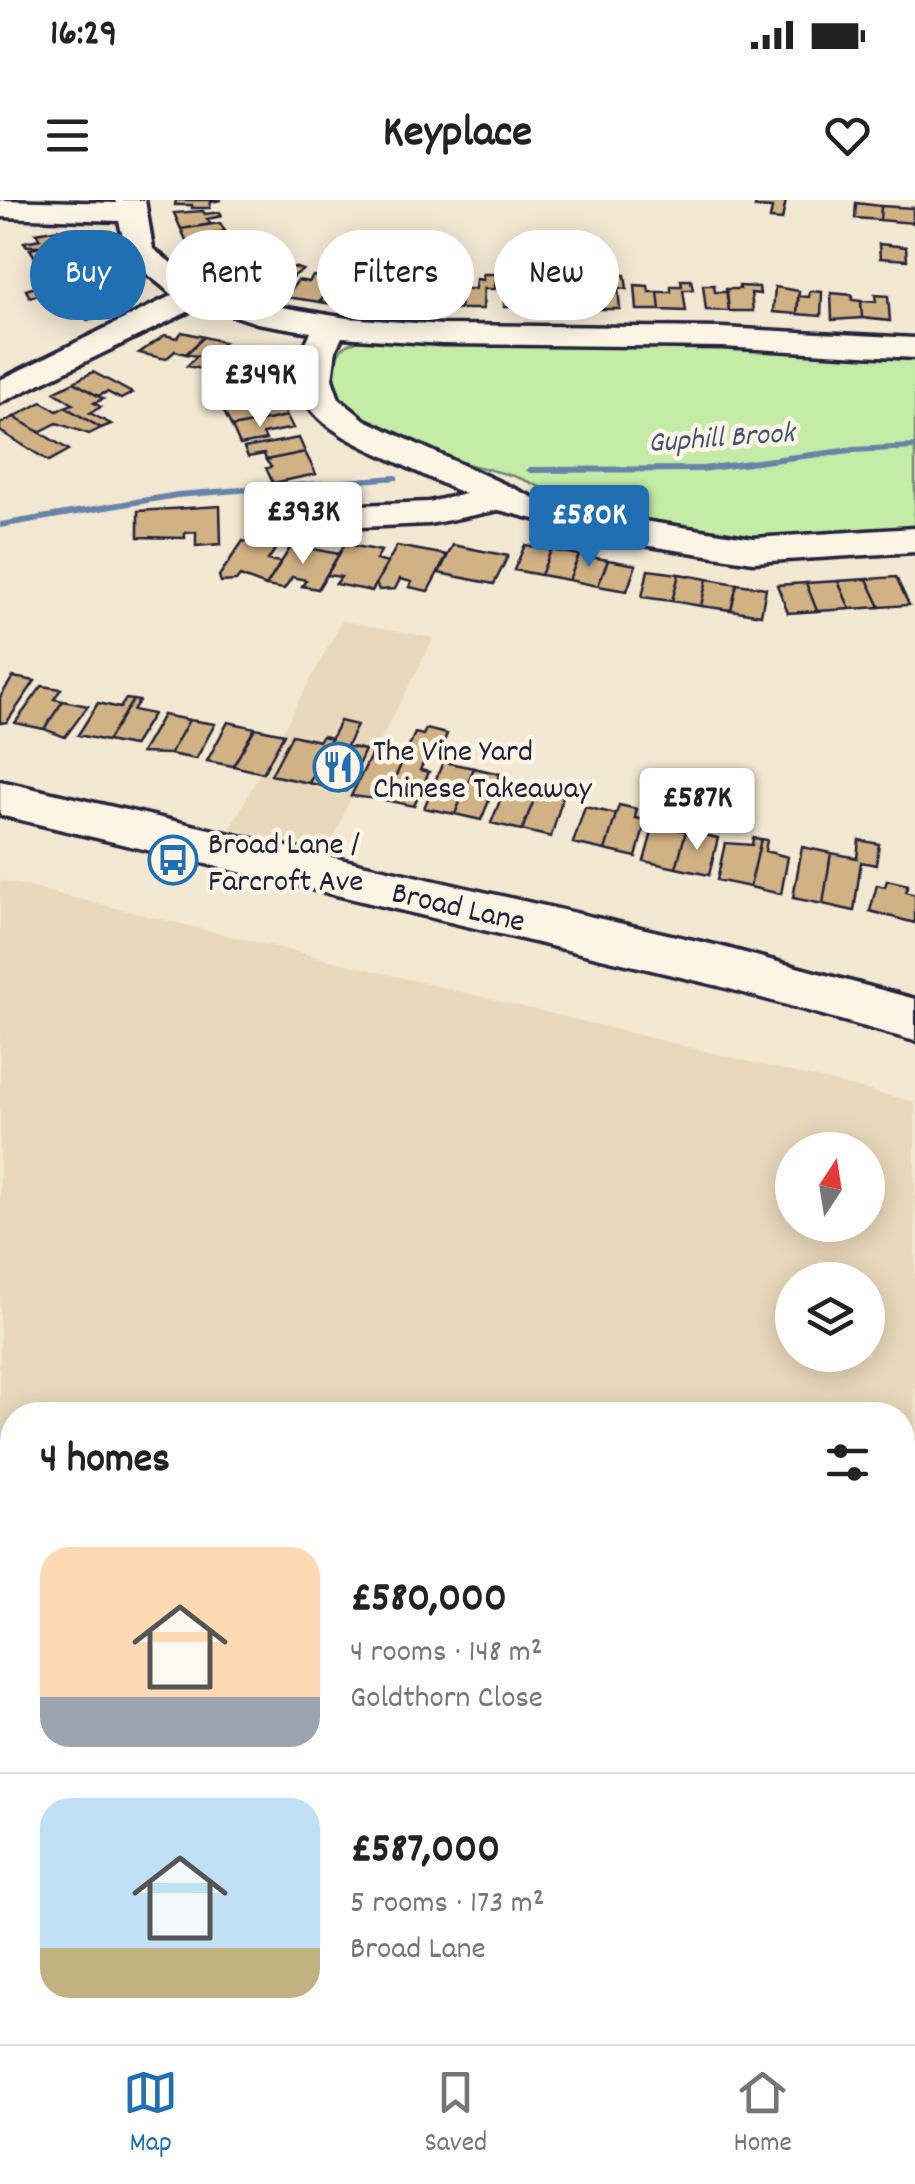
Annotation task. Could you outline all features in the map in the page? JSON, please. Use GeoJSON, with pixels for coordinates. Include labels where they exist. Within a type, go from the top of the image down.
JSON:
{"type":"FeatureCollection","features":[{"type":"Feature","properties":{"kind":"street"},"geometry":{"type":"LineString","coordinates":[[0,208],[96,214],[128,205],[128,228],[149,262],[166,273]]}},
{"type":"Feature","properties":{"kind":"street"},"geometry":{"type":"LineString","coordinates":[[0,393],[166,310]]}},
{"type":"Feature","properties":{"kind":"street"},"geometry":{"type":"LineString","coordinates":[[280,320],[329,329],[708,337],[915,348]]}},
{"type":"Feature","properties":{"kind":"street"},"geometry":{"type":"LineString","coordinates":[[329,329],[320,349],[315,378],[323,403],[352,428],[487,492],[624,530],[753,550],[915,540]]}},
{"type":"Feature","properties":{"kind":"street"},"geometry":{"type":"LineString","coordinates":[[0,362],[22,356],[77,354]]}},
{"type":"Feature","properties":{"kind":"street"},"geometry":{"type":"LineString","coordinates":[[292,519],[430,513],[487,492]]}},
{"type":"Feature","properties":{"kind":"street","name":"Broad Lane"},"geometry":{"type":"LineString","coordinates":[[0,798],[701,962],[915,1020]]}},
{"type":"Feature","properties":{"kind":"shaded area"},"geometry":{"type":"Polygon","coordinates":[[[342,621],[434,638],[351,796],[330,849],[230,829],[342,621]]]}},
{"type":"Feature","properties":{"kind":"shaded area"},"geometry":{"type":"Polygon","coordinates":[[[0,880],[915,1102],[915,1402],[0,1402],[0,880]]]}},
{"type":"Feature","properties":{"kind":"green space"},"geometry":{"type":"Polygon","coordinates":[[[372,337],[654,344],[915,360],[915,530],[760,541],[649,524],[580,507],[523,479],[400,443],[348,412],[334,391],[333,366],[343,348],[372,337]]]}},
{"type":"Feature","properties":{"kind":"building"},"geometry":{"type":"Polygon","coordinates":[[[176,200],[221,200],[211,202],[210,208],[192,208],[175,205],[176,200]]]}},
{"type":"Feature","properties":{"kind":"building"},"geometry":{"type":"Polygon","coordinates":[[[756,200],[786,200],[782,220],[770,219],[772,208],[755,207],[756,200]]]}},
{"type":"Feature","properties":{"kind":"building"},"geometry":{"type":"Polygon","coordinates":[[[856,203],[881,206],[880,220],[855,218],[856,203]]]}},
{"type":"Feature","properties":{"kind":"building"},"geometry":{"type":"Polygon","coordinates":[[[881,206],[913,208],[913,223],[880,220],[881,206]]]}},
{"type":"Feature","properties":{"kind":"building"},"geometry":{"type":"Polygon","coordinates":[[[220,212],[222,216],[207,219],[211,224],[181,229],[174,213],[220,212]]]}},
{"type":"Feature","properties":{"kind":"building"},"geometry":{"type":"Polygon","coordinates":[[[220,223],[224,230],[181,230],[220,223]]]}},
{"type":"Feature","properties":{"kind":"building"},"geometry":{"type":"Polygon","coordinates":[[[879,244],[906,247],[907,260],[880,258],[879,244]]]}},
{"type":"Feature","properties":{"kind":"building"},"geometry":{"type":"Polygon","coordinates":[[[483,274],[494,274],[494,289],[484,289],[483,309],[474,309],[476,279],[483,280],[483,274]]]}},
{"type":"Feature","properties":{"kind":"building"},"geometry":{"type":"Polygon","coordinates":[[[619,275],[625,275],[627,289],[619,288],[619,275]]]}},
{"type":"Feature","properties":{"kind":"building"},"geometry":{"type":"Polygon","coordinates":[[[317,276],[317,302],[297,299],[298,280],[309,282],[317,276]]]}},
{"type":"Feature","properties":{"kind":"building"},"geometry":{"type":"Polygon","coordinates":[[[681,280],[691,280],[693,290],[683,290],[686,311],[660,310],[658,292],[671,292],[671,286],[682,286],[681,280]]]}},
{"type":"Feature","properties":{"kind":"building"},"geometry":{"type":"Polygon","coordinates":[[[635,285],[658,292],[660,310],[637,310],[635,285]]]}},
{"type":"Feature","properties":{"kind":"building"},"geometry":{"type":"Polygon","coordinates":[[[703,285],[714,285],[715,292],[727,292],[729,311],[706,310],[703,285]]]}},
{"type":"Feature","properties":{"kind":"building"},"geometry":{"type":"Polygon","coordinates":[[[739,286],[759,287],[760,294],[751,293],[753,311],[729,311],[726,289],[740,289],[739,286]]]}},
{"type":"Feature","properties":{"kind":"building"},"geometry":{"type":"Polygon","coordinates":[[[775,287],[799,291],[797,314],[773,312],[775,287]]]}},
{"type":"Feature","properties":{"kind":"building"},"geometry":{"type":"Polygon","coordinates":[[[810,291],[822,292],[821,316],[797,314],[798,296],[809,297],[810,291]]]}},
{"type":"Feature","properties":{"kind":"building"},"geometry":{"type":"Polygon","coordinates":[[[831,293],[852,295],[852,300],[861,301],[862,318],[832,320],[831,293]]]}},
{"type":"Feature","properties":{"kind":"building"},"geometry":{"type":"Polygon","coordinates":[[[875,295],[888,296],[890,321],[862,318],[861,301],[876,302],[875,295]]]}},
{"type":"Feature","properties":{"kind":"building"},"geometry":{"type":"Polygon","coordinates":[[[182,332],[204,337],[186,354],[175,351],[166,359],[139,353],[165,335],[177,338],[182,332]]]}},
{"type":"Feature","properties":{"kind":"building"},"geometry":{"type":"Polygon","coordinates":[[[204,337],[224,342],[218,347],[230,349],[202,369],[187,366],[197,356],[186,354],[204,337]]]}},
{"type":"Feature","properties":{"kind":"building"},"geometry":{"type":"Polygon","coordinates":[[[242,356],[263,370],[231,384],[223,379],[210,384],[204,380],[209,378],[202,373],[242,356]]]}},
{"type":"Feature","properties":{"kind":"building"},"geometry":{"type":"Polygon","coordinates":[[[263,370],[284,384],[239,404],[219,390],[263,370]]]}},
{"type":"Feature","properties":{"kind":"building"},"geometry":{"type":"Polygon","coordinates":[[[93,372],[132,393],[121,399],[107,392],[98,396],[74,382],[93,372]]]}},
{"type":"Feature","properties":{"kind":"building"},"geometry":{"type":"Polygon","coordinates":[[[74,382],[103,399],[94,403],[101,407],[90,413],[111,424],[101,428],[65,407],[73,404],[54,392],[74,382]]]}},
{"type":"Feature","properties":{"kind":"building"},"geometry":{"type":"Polygon","coordinates":[[[276,396],[287,416],[232,427],[224,412],[251,407],[249,401],[276,396]]]}},
{"type":"Feature","properties":{"kind":"building"},"geometry":{"type":"Polygon","coordinates":[[[42,402],[57,411],[65,407],[101,428],[89,434],[57,423],[39,432],[14,417],[42,402]]]}},
{"type":"Feature","properties":{"kind":"building"},"geometry":{"type":"Polygon","coordinates":[[[287,416],[293,428],[263,434],[266,440],[240,445],[232,427],[287,416]]]}},
{"type":"Feature","properties":{"kind":"building"},"geometry":{"type":"Polygon","coordinates":[[[14,417],[69,450],[49,461],[0,431],[0,424],[14,417]]]}},
{"type":"Feature","properties":{"kind":"building"},"geometry":{"type":"Polygon","coordinates":[[[299,438],[305,452],[266,460],[264,454],[248,457],[244,448],[299,438]]]}},
{"type":"Feature","properties":{"kind":"building"},"geometry":{"type":"Polygon","coordinates":[[[305,452],[316,474],[273,483],[266,460],[305,452]]]}},
{"type":"Feature","properties":{"kind":"building"},"geometry":{"type":"Polygon","coordinates":[[[220,506],[221,544],[196,546],[196,532],[185,533],[185,538],[138,537],[138,511],[220,506]]]}},
{"type":"Feature","properties":{"kind":"building"},"geometry":{"type":"Polygon","coordinates":[[[243,541],[276,548],[268,560],[281,562],[266,586],[240,576],[236,581],[221,582],[219,576],[243,541]]]}},
{"type":"Feature","properties":{"kind":"building"},"geometry":{"type":"Polygon","coordinates":[[[345,544],[381,551],[376,560],[388,563],[372,591],[336,584],[341,577],[327,575],[345,544]]]}},
{"type":"Feature","properties":{"kind":"building"},"geometry":{"type":"Polygon","coordinates":[[[292,545],[339,554],[318,589],[302,586],[306,580],[292,577],[284,589],[266,586],[292,545]]]}},
{"type":"Feature","properties":{"kind":"building"},"geometry":{"type":"Polygon","coordinates":[[[453,545],[508,556],[494,584],[439,573],[453,545]]]}},
{"type":"Feature","properties":{"kind":"building"},"geometry":{"type":"Polygon","coordinates":[[[525,545],[551,550],[541,575],[514,570],[525,545]]]}},
{"type":"Feature","properties":{"kind":"building"},"geometry":{"type":"Polygon","coordinates":[[[397,546],[447,555],[428,591],[409,587],[412,582],[400,579],[395,589],[379,590],[376,583],[397,546]]]}},
{"type":"Feature","properties":{"kind":"building"},"geometry":{"type":"Polygon","coordinates":[[[551,550],[579,555],[569,580],[541,575],[551,550]]]}},
{"type":"Feature","properties":{"kind":"building"},"geometry":{"type":"Polygon","coordinates":[[[579,555],[608,560],[598,586],[569,580],[579,555]]]}},
{"type":"Feature","properties":{"kind":"building"},"geometry":{"type":"Polygon","coordinates":[[[608,560],[636,565],[627,591],[598,586],[608,560]]]}},
{"type":"Feature","properties":{"kind":"building"},"geometry":{"type":"Polygon","coordinates":[[[648,570],[679,574],[672,601],[642,597],[648,570]]]}},
{"type":"Feature","properties":{"kind":"building"},"geometry":{"type":"Polygon","coordinates":[[[679,574],[707,579],[701,606],[672,601],[679,574]]]}},
{"type":"Feature","properties":{"kind":"building"},"geometry":{"type":"Polygon","coordinates":[[[896,577],[909,605],[880,607],[867,579],[896,577]]]}},
{"type":"Feature","properties":{"kind":"building"},"geometry":{"type":"Polygon","coordinates":[[[707,579],[737,584],[731,610],[701,606],[707,579]]]}},
{"type":"Feature","properties":{"kind":"building"},"geometry":{"type":"Polygon","coordinates":[[[867,579],[880,607],[850,609],[838,581],[867,579]]]}},
{"type":"Feature","properties":{"kind":"building"},"geometry":{"type":"Polygon","coordinates":[[[838,581],[850,609],[817,611],[806,583],[838,581]]]}},
{"type":"Feature","properties":{"kind":"building"},"geometry":{"type":"Polygon","coordinates":[[[806,583],[817,611],[788,613],[777,585],[806,583]]]}},
{"type":"Feature","properties":{"kind":"building"},"geometry":{"type":"Polygon","coordinates":[[[737,584],[766,588],[761,615],[731,610],[737,584]]]}},
{"type":"Feature","properties":{"kind":"building"},"geometry":{"type":"Polygon","coordinates":[[[13,677],[35,681],[7,722],[0,723],[0,697],[13,677]]]}},
{"type":"Feature","properties":{"kind":"building"},"geometry":{"type":"Polygon","coordinates":[[[42,686],[61,689],[54,699],[63,701],[44,729],[15,723],[42,686]]]}},
{"type":"Feature","properties":{"kind":"building"},"geometry":{"type":"Polygon","coordinates":[[[126,699],[133,700],[107,741],[78,735],[98,703],[120,708],[126,699]]]}},
{"type":"Feature","properties":{"kind":"building"},"geometry":{"type":"Polygon","coordinates":[[[133,700],[139,701],[133,710],[153,714],[133,746],[107,741],[133,700]]]}},
{"type":"Feature","properties":{"kind":"building"},"geometry":{"type":"Polygon","coordinates":[[[63,701],[88,706],[65,737],[44,729],[63,701]]]}},
{"type":"Feature","properties":{"kind":"building"},"geometry":{"type":"Polygon","coordinates":[[[163,715],[189,720],[170,754],[141,753],[163,715]]]}},
{"type":"Feature","properties":{"kind":"building"},"geometry":{"type":"Polygon","coordinates":[[[189,720],[215,724],[196,759],[170,754],[189,720]]]}},
{"type":"Feature","properties":{"kind":"building","name":"The Vine Yard Chinese Takeaway"},"geometry":{"type":"Polygon","coordinates":[[[340,721],[357,725],[347,746],[365,750],[346,791],[309,783],[340,721]]]}},
{"type":"Feature","properties":{"kind":"building"},"geometry":{"type":"Polygon","coordinates":[[[228,722],[255,728],[233,766],[207,761],[228,722]]]}},
{"type":"Feature","properties":{"kind":"building"},"geometry":{"type":"Polygon","coordinates":[[[255,728],[284,734],[263,773],[233,766],[255,728]]]}},
{"type":"Feature","properties":{"kind":"building"},"geometry":{"type":"Polygon","coordinates":[[[426,729],[447,734],[438,755],[428,753],[420,770],[429,772],[414,806],[385,800],[415,733],[423,735],[426,729]]]}},
{"type":"Feature","properties":{"kind":"building"},"geometry":{"type":"Polygon","coordinates":[[[292,735],[319,741],[322,736],[332,738],[309,783],[271,775],[292,735]]]}},
{"type":"Feature","properties":{"kind":"building"},"geometry":{"type":"Polygon","coordinates":[[[374,749],[405,756],[385,800],[351,796],[374,749]]]}},
{"type":"Feature","properties":{"kind":"building"},"geometry":{"type":"Polygon","coordinates":[[[443,762],[474,768],[455,814],[424,808],[443,762]]]}},
{"type":"Feature","properties":{"kind":"building"},"geometry":{"type":"Polygon","coordinates":[[[474,768],[500,774],[481,820],[455,814],[474,768]]]}},
{"type":"Feature","properties":{"kind":"building"},"geometry":{"type":"Polygon","coordinates":[[[505,788],[536,795],[522,830],[491,823],[505,788]]]}},
{"type":"Feature","properties":{"kind":"building"},"geometry":{"type":"Polygon","coordinates":[[[544,789],[564,793],[551,837],[522,830],[536,795],[541,796],[544,789]]]}},
{"type":"Feature","properties":{"kind":"building"},"geometry":{"type":"Polygon","coordinates":[[[619,805],[637,809],[635,818],[646,820],[636,857],[605,850],[619,805]]]}},
{"type":"Feature","properties":{"kind":"building"},"geometry":{"type":"Polygon","coordinates":[[[585,807],[616,814],[605,850],[573,843],[585,807]]]}},
{"type":"Feature","properties":{"kind":"building"},"geometry":{"type":"Polygon","coordinates":[[[654,825],[686,831],[676,868],[644,861],[654,825]]]}},
{"type":"Feature","properties":{"kind":"building"},"geometry":{"type":"Polygon","coordinates":[[[686,831],[718,838],[709,875],[676,868],[686,831]]]}},
{"type":"Feature","properties":{"kind":"building"},"geometry":{"type":"Polygon","coordinates":[[[753,838],[761,839],[750,887],[717,880],[725,843],[752,845],[753,838]]]}},
{"type":"Feature","properties":{"kind":"building"},"geometry":{"type":"Polygon","coordinates":[[[761,839],[767,840],[765,851],[788,857],[781,894],[750,887],[761,839]]]}},
{"type":"Feature","properties":{"kind":"building"},"geometry":{"type":"Polygon","coordinates":[[[859,840],[879,844],[876,865],[861,862],[854,911],[823,904],[831,853],[857,858],[859,840]]]}},
{"type":"Feature","properties":{"kind":"building"},"geometry":{"type":"Polygon","coordinates":[[[802,847],[831,853],[823,904],[793,898],[802,847]]]}},
{"type":"Feature","properties":{"kind":"building"},"geometry":{"type":"Polygon","coordinates":[[[887,880],[908,885],[906,892],[915,895],[915,923],[870,911],[877,885],[885,887],[887,880]]]}},
{"type":"Feature","properties":{"kind":"waterway","name":"Guphill Brook"},"geometry":{"type":"LineString","coordinates":[[530,470],[702,469],[851,450],[915,447]]}},
{"type":"Feature","properties":{"kind":"waterway","name":"Guphill Brook"},"geometry":{"type":"LineString","coordinates":[[0,525],[177,495],[395,478]]}},
{"type":"Feature","properties":{"kind":"place","name":"The Vine Yard Chinese Takeaway"},"geometry":{"type":"Point","coordinates":[338,767]}},
{"type":"Feature","properties":{"kind":"place","name":"Broad Lane / Farcroft Ave"},"geometry":{"type":"Point","coordinates":[173,860]}}]}
